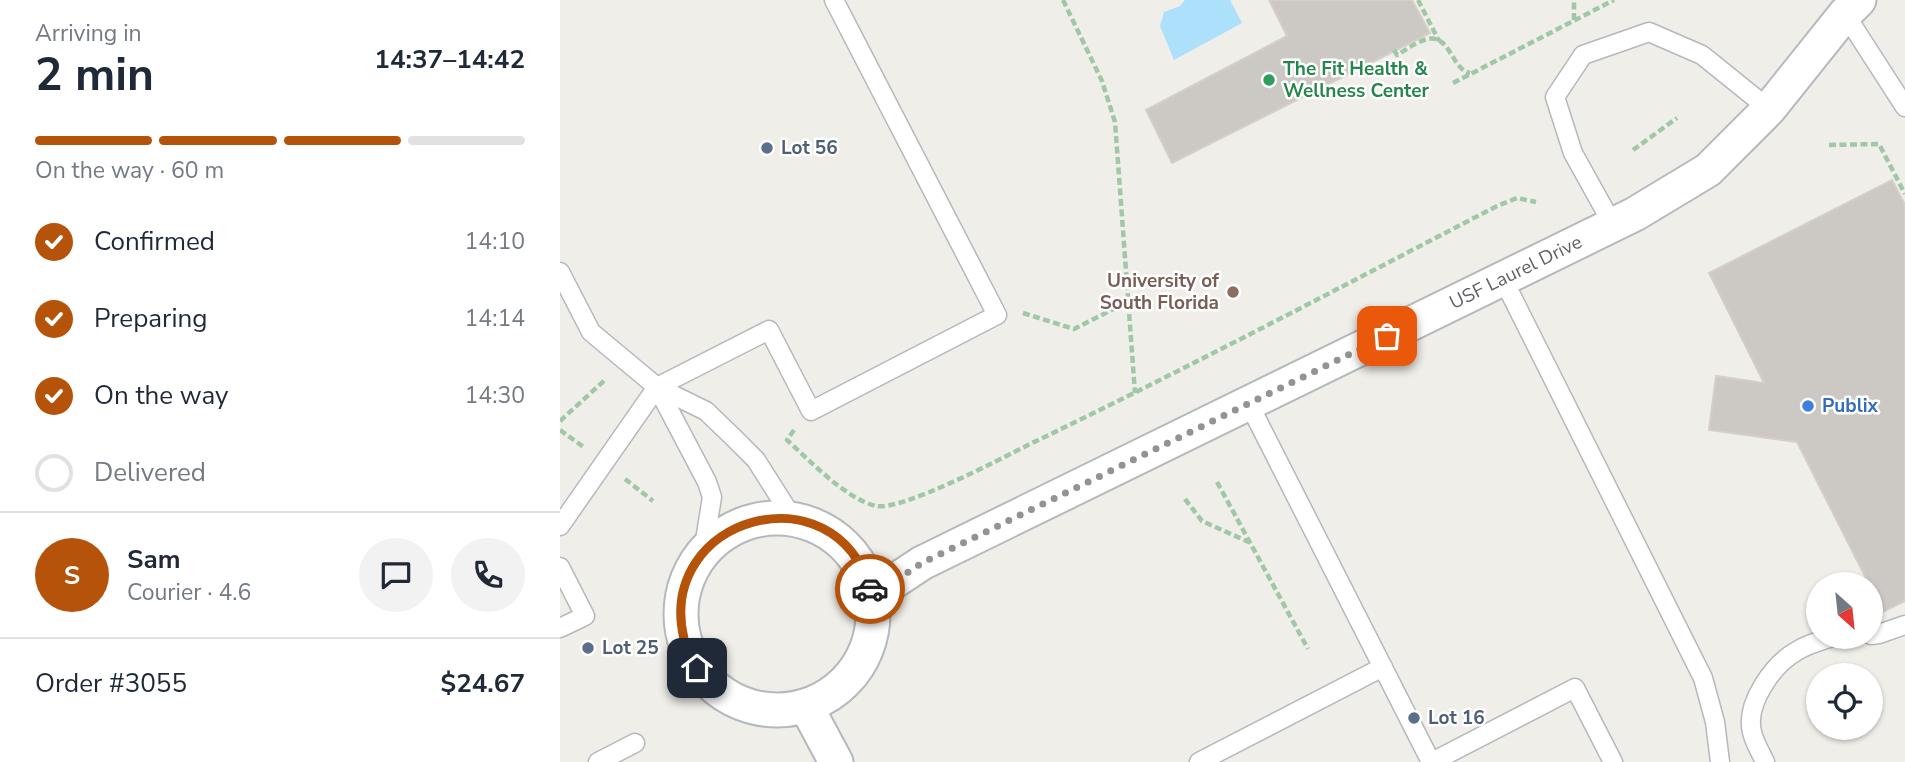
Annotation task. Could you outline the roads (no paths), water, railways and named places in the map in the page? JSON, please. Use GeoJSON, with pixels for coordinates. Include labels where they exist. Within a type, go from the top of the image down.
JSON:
{"type":"FeatureCollection","features":[{"type":"Feature","properties":{"kind":"street","name":"USF Laurel Drive"},"geometry":{"type":"LineString","coordinates":[[872,596],[922,563],[1635,214],[1708,170],[1769,109],[1852,7]]}},
{"type":"Feature","properties":{"kind":"street"},"geometry":{"type":"LineString","coordinates":[[754,520],[794,520],[819,526],[846,545],[865,572],[874,604],[871,637],[858,667],[835,691],[806,706],[775,710],[745,705],[718,690],[697,668],[684,640],[681,610],[687,579],[703,553],[726,533],[754,520]]}},
{"type":"Feature","properties":{"kind":"street"},"geometry":{"type":"LineString","coordinates":[[806,706],[836,762]]}},
{"type":"Feature","properties":{"kind":"lane"},"geometry":{"type":"LineString","coordinates":[[560,526],[657,387],[769,330],[811,411],[997,315],[834,0]]}},
{"type":"Feature","properties":{"kind":"lane"},"geometry":{"type":"LineString","coordinates":[[1852,7],[1905,107]]}},
{"type":"Feature","properties":{"kind":"lane"},"geometry":{"type":"LineString","coordinates":[[1613,225],[1573,153],[1555,97],[1583,55],[1649,32],[1702,55],[1769,109]]}},
{"type":"Feature","properties":{"kind":"lane"},"geometry":{"type":"LineString","coordinates":[[560,272],[591,332],[657,387],[706,411],[756,460],[794,520]]}},
{"type":"Feature","properties":{"kind":"lane"},"geometry":{"type":"LineString","coordinates":[[1503,279],[1703,678],[1715,722],[1720,762]]}},
{"type":"Feature","properties":{"kind":"lane"},"geometry":{"type":"LineString","coordinates":[[657,387],[708,482],[712,497],[703,553]]}},
{"type":"Feature","properties":{"kind":"lane"},"geometry":{"type":"LineString","coordinates":[[1249,404],[1432,762],[1575,688],[1613,762]]}},
{"type":"Feature","properties":{"kind":"lane"},"geometry":{"type":"LineString","coordinates":[[560,567],[585,615],[560,628]]}},
{"type":"Feature","properties":{"kind":"lane"},"geometry":{"type":"LineString","coordinates":[[1883,633],[1905,625]]}},
{"type":"Feature","properties":{"kind":"lane"},"geometry":{"type":"LineString","coordinates":[[1765,762],[1752,733],[1754,708],[1773,669],[1797,650],[1806,647]]}},
{"type":"Feature","properties":{"kind":"lane"},"geometry":{"type":"LineString","coordinates":[[1199,762],[1382,667]]}},
{"type":"Feature","properties":{"kind":"lane"},"geometry":{"type":"LineString","coordinates":[[598,762],[635,743]]}},
{"type":"Feature","properties":{"kind":"water"},"geometry":{"type":"Polygon","coordinates":[[[1185,0],[1230,0],[1242,23],[1174,60],[1160,26],[1164,12],[1180,6],[1185,0]]]}},
{"type":"Feature","properties":{"kind":"place","name":"The Fit Health & Wellness Center"},"geometry":{"type":"Point","coordinates":[1269,80]}},
{"type":"Feature","properties":{"kind":"place","name":"Lot 56"},"geometry":{"type":"Point","coordinates":[767,148]}},
{"type":"Feature","properties":{"kind":"place","name":"University of South Florida"},"geometry":{"type":"Point","coordinates":[1233,292]}},
{"type":"Feature","properties":{"kind":"place","name":"Publix"},"geometry":{"type":"Point","coordinates":[1808,406]}},
{"type":"Feature","properties":{"kind":"place","name":"Lot 25"},"geometry":{"type":"Point","coordinates":[588,648]}},
{"type":"Feature","properties":{"kind":"place","name":"Lot 16"},"geometry":{"type":"Point","coordinates":[1414,718]}}]}
